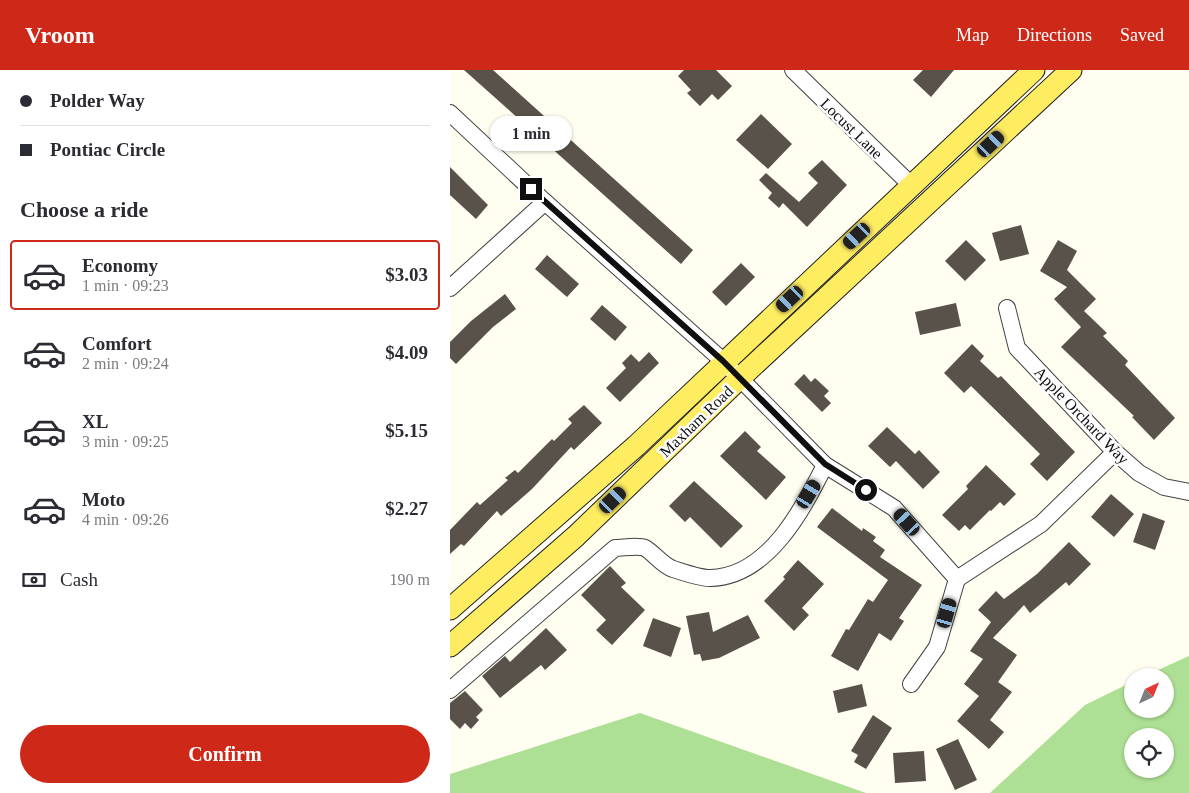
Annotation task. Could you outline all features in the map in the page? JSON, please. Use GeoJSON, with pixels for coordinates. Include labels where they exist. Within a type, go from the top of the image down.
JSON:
{"type":"FeatureCollection","features":[{"type":"Feature","properties":{"kind":"main road","name":"Maxham Road"},"geometry":{"type":"LineString","coordinates":[[450,609],[636,446],[723,361],[1034,70]]}},
{"type":"Feature","properties":{"kind":"main road","name":"Maxham Road"},"geometry":{"type":"LineString","coordinates":[[450,646],[576,536],[740,378],[1071,70]]}},
{"type":"Feature","properties":{"kind":"street","name":"Locust Lane"},"geometry":{"type":"LineString","coordinates":[[793,70],[911,185]]}},
{"type":"Feature","properties":{"kind":"street"},"geometry":{"type":"LineString","coordinates":[[450,112],[545,202],[723,361],[825,464],[894,508],[957,579]]}},
{"type":"Feature","properties":{"kind":"street"},"geometry":{"type":"LineString","coordinates":[[450,288],[545,202]]}},
{"type":"Feature","properties":{"kind":"street","name":"Apple Orchard Way"},"geometry":{"type":"LineString","coordinates":[[1007,308],[1017,348],[1115,452],[1139,473],[1164,487],[1189,492]]}},
{"type":"Feature","properties":{"kind":"street"},"geometry":{"type":"LineString","coordinates":[[911,684],[938,647],[957,579],[1041,524],[1115,452]]}},
{"type":"Feature","properties":{"kind":"street"},"geometry":{"type":"LineString","coordinates":[[450,690],[615,548],[644,547],[671,568],[710,578],[738,572],[756,561],[776,543],[792,522],[825,464]]}},
{"type":"Feature","properties":{"kind":"green space"},"geometry":{"type":"Polygon","coordinates":[[[1189,656],[1189,793],[990,793],[1085,705],[1124,686],[1124,718],[1174,718],[1174,668],[1163,668],[1189,656]]]}},
{"type":"Feature","properties":{"kind":"green space"},"geometry":{"type":"Polygon","coordinates":[[[640,713],[866,793],[450,793],[450,774],[640,713]]]}},
{"type":"Feature","properties":{"kind":"building"},"geometry":{"type":"Polygon","coordinates":[[[464,70],[493,70],[693,250],[681,264],[464,70]]]}},
{"type":"Feature","properties":{"kind":"building"},"geometry":{"type":"Polygon","coordinates":[[[684,70],[716,70],[732,86],[718,100],[712,94],[700,106],[687,93],[691,90],[678,76],[684,70]]]}},
{"type":"Feature","properties":{"kind":"building"},"geometry":{"type":"Polygon","coordinates":[[[923,70],[954,70],[931,97],[913,80],[923,70]]]}},
{"type":"Feature","properties":{"kind":"building"},"geometry":{"type":"Polygon","coordinates":[[[761,114],[792,144],[768,169],[736,140],[761,114]]]}},
{"type":"Feature","properties":{"kind":"building"},"geometry":{"type":"Polygon","coordinates":[[[822,160],[847,185],[807,227],[783,203],[779,208],[768,198],[772,193],[759,180],[766,173],[799,202],[818,183],[808,173],[822,160]]]}},
{"type":"Feature","properties":{"kind":"building"},"geometry":{"type":"Polygon","coordinates":[[[450,167],[488,205],[476,219],[450,195],[450,167]]]}},
{"type":"Feature","properties":{"kind":"building"},"geometry":{"type":"Polygon","coordinates":[[[1021,225],[1029,254],[1000,261],[992,233],[1021,225]]]}},
{"type":"Feature","properties":{"kind":"building"},"geometry":{"type":"Polygon","coordinates":[[[966,240],[986,260],[965,281],[945,261],[966,240]]]}},
{"type":"Feature","properties":{"kind":"building"},"geometry":{"type":"Polygon","coordinates":[[[1058,240],[1077,251],[1067,270],[1096,299],[1084,311],[1107,333],[1103,336],[1128,361],[1125,365],[1175,418],[1154,440],[1132,417],[1134,416],[1061,347],[1081,327],[1054,299],[1067,287],[1040,271],[1058,240]]]}},
{"type":"Feature","properties":{"kind":"building"},"geometry":{"type":"Polygon","coordinates":[[[547,255],[579,284],[567,297],[535,269],[547,255]]]}},
{"type":"Feature","properties":{"kind":"building"},"geometry":{"type":"Polygon","coordinates":[[[741,263],[755,277],[726,306],[712,292],[741,263]]]}},
{"type":"Feature","properties":{"kind":"building"},"geometry":{"type":"Polygon","coordinates":[[[505,294],[516,309],[493,327],[456,364],[450,358],[450,342],[471,321],[505,294]]]}},
{"type":"Feature","properties":{"kind":"building"},"geometry":{"type":"Polygon","coordinates":[[[956,303],[961,326],[920,335],[915,312],[956,303]]]}},
{"type":"Feature","properties":{"kind":"building"},"geometry":{"type":"Polygon","coordinates":[[[602,305],[627,327],[615,341],[590,319],[602,305]]]}},
{"type":"Feature","properties":{"kind":"building"},"geometry":{"type":"Polygon","coordinates":[[[972,344],[984,356],[980,361],[998,378],[1001,376],[1075,452],[1047,481],[1030,464],[1040,454],[971,386],[964,393],[944,373],[972,344]]]}},
{"type":"Feature","properties":{"kind":"building"},"geometry":{"type":"Polygon","coordinates":[[[649,352],[659,363],[620,402],[606,388],[626,368],[622,363],[631,354],[639,362],[649,352]]]}},
{"type":"Feature","properties":{"kind":"building"},"geometry":{"type":"Polygon","coordinates":[[[804,374],[811,382],[815,378],[829,391],[824,396],[831,403],[822,412],[794,384],[804,374]]]}},
{"type":"Feature","properties":{"kind":"building"},"geometry":{"type":"Polygon","coordinates":[[[584,405],[602,423],[574,450],[571,447],[532,489],[501,516],[497,511],[464,546],[461,544],[450,554],[450,530],[477,502],[480,505],[508,480],[505,478],[515,470],[518,473],[552,439],[554,441],[572,423],[568,419],[584,405]]]}},
{"type":"Feature","properties":{"kind":"building"},"geometry":{"type":"Polygon","coordinates":[[[887,427],[915,454],[919,450],[940,472],[923,489],[896,461],[890,467],[868,446],[887,427]]]}},
{"type":"Feature","properties":{"kind":"building"},"geometry":{"type":"Polygon","coordinates":[[[745,431],[761,447],[757,451],[786,477],[766,500],[720,456],[745,431]]]}},
{"type":"Feature","properties":{"kind":"building"},"geometry":{"type":"Polygon","coordinates":[[[986,465],[1016,494],[1004,506],[1000,502],[970,530],[965,525],[959,531],[942,515],[968,489],[966,486],[986,465]]]}},
{"type":"Feature","properties":{"kind":"building"},"geometry":{"type":"Polygon","coordinates":[[[694,481],[743,526],[721,548],[690,517],[685,522],[669,506],[694,481]]]}},
{"type":"Feature","properties":{"kind":"building"},"geometry":{"type":"Polygon","coordinates":[[[1111,494],[1134,514],[1114,537],[1091,517],[1111,494]]]}},
{"type":"Feature","properties":{"kind":"building"},"geometry":{"type":"Polygon","coordinates":[[[832,508],[862,531],[863,528],[876,537],[873,541],[885,550],[880,557],[922,585],[899,618],[904,621],[891,641],[879,633],[858,671],[831,656],[846,629],[849,630],[868,599],[873,602],[888,580],[817,527],[832,508]]]}},
{"type":"Feature","properties":{"kind":"building"},"geometry":{"type":"Polygon","coordinates":[[[1143,513],[1165,521],[1155,550],[1133,542],[1143,513]]]}},
{"type":"Feature","properties":{"kind":"building"},"geometry":{"type":"Polygon","coordinates":[[[1069,542],[1091,564],[1069,586],[1066,582],[1030,613],[1024,605],[993,638],[1017,655],[998,682],[1012,692],[990,720],[1004,732],[989,749],[957,721],[979,696],[964,684],[983,659],[970,651],[991,622],[978,610],[996,591],[1004,599],[1037,574],[1069,542]]]}},
{"type":"Feature","properties":{"kind":"building"},"geometry":{"type":"Polygon","coordinates":[[[798,560],[824,584],[802,608],[809,615],[794,631],[764,601],[785,579],[783,577],[798,560]]]}},
{"type":"Feature","properties":{"kind":"building"},"geometry":{"type":"Polygon","coordinates":[[[610,566],[626,583],[621,587],[645,610],[612,645],[596,630],[606,620],[581,595],[610,566]]]}},
{"type":"Feature","properties":{"kind":"building"},"geometry":{"type":"Polygon","coordinates":[[[709,612],[713,632],[748,615],[760,638],[719,658],[702,661],[700,654],[694,655],[686,616],[709,612]]]}},
{"type":"Feature","properties":{"kind":"building"},"geometry":{"type":"Polygon","coordinates":[[[653,618],[681,628],[671,657],[643,646],[653,618]]]}},
{"type":"Feature","properties":{"kind":"building"},"geometry":{"type":"Polygon","coordinates":[[[546,628],[567,650],[545,670],[541,665],[500,698],[482,676],[505,656],[510,662],[546,628]]]}},
{"type":"Feature","properties":{"kind":"building"},"geometry":{"type":"Polygon","coordinates":[[[862,684],[867,706],[838,713],[833,691],[862,684]]]}},
{"type":"Feature","properties":{"kind":"building"},"geometry":{"type":"Polygon","coordinates":[[[465,691],[483,710],[476,717],[479,720],[471,729],[465,723],[460,729],[450,719],[450,703],[465,691]]]}},
{"type":"Feature","properties":{"kind":"building"},"geometry":{"type":"Polygon","coordinates":[[[873,715],[892,728],[866,769],[854,762],[858,755],[851,751],[873,715]]]}},
{"type":"Feature","properties":{"kind":"building"},"geometry":{"type":"Polygon","coordinates":[[[958,739],[977,780],[955,790],[936,749],[958,739]]]}},
{"type":"Feature","properties":{"kind":"building"},"geometry":{"type":"Polygon","coordinates":[[[924,751],[926,781],[895,783],[893,753],[924,751]]]}},
{"type":"Feature","properties":{"kind":"route"},"geometry":{"type":"LineString","coordinates":[[531,189],[723,361],[825,464],[866,490]]}}]}
